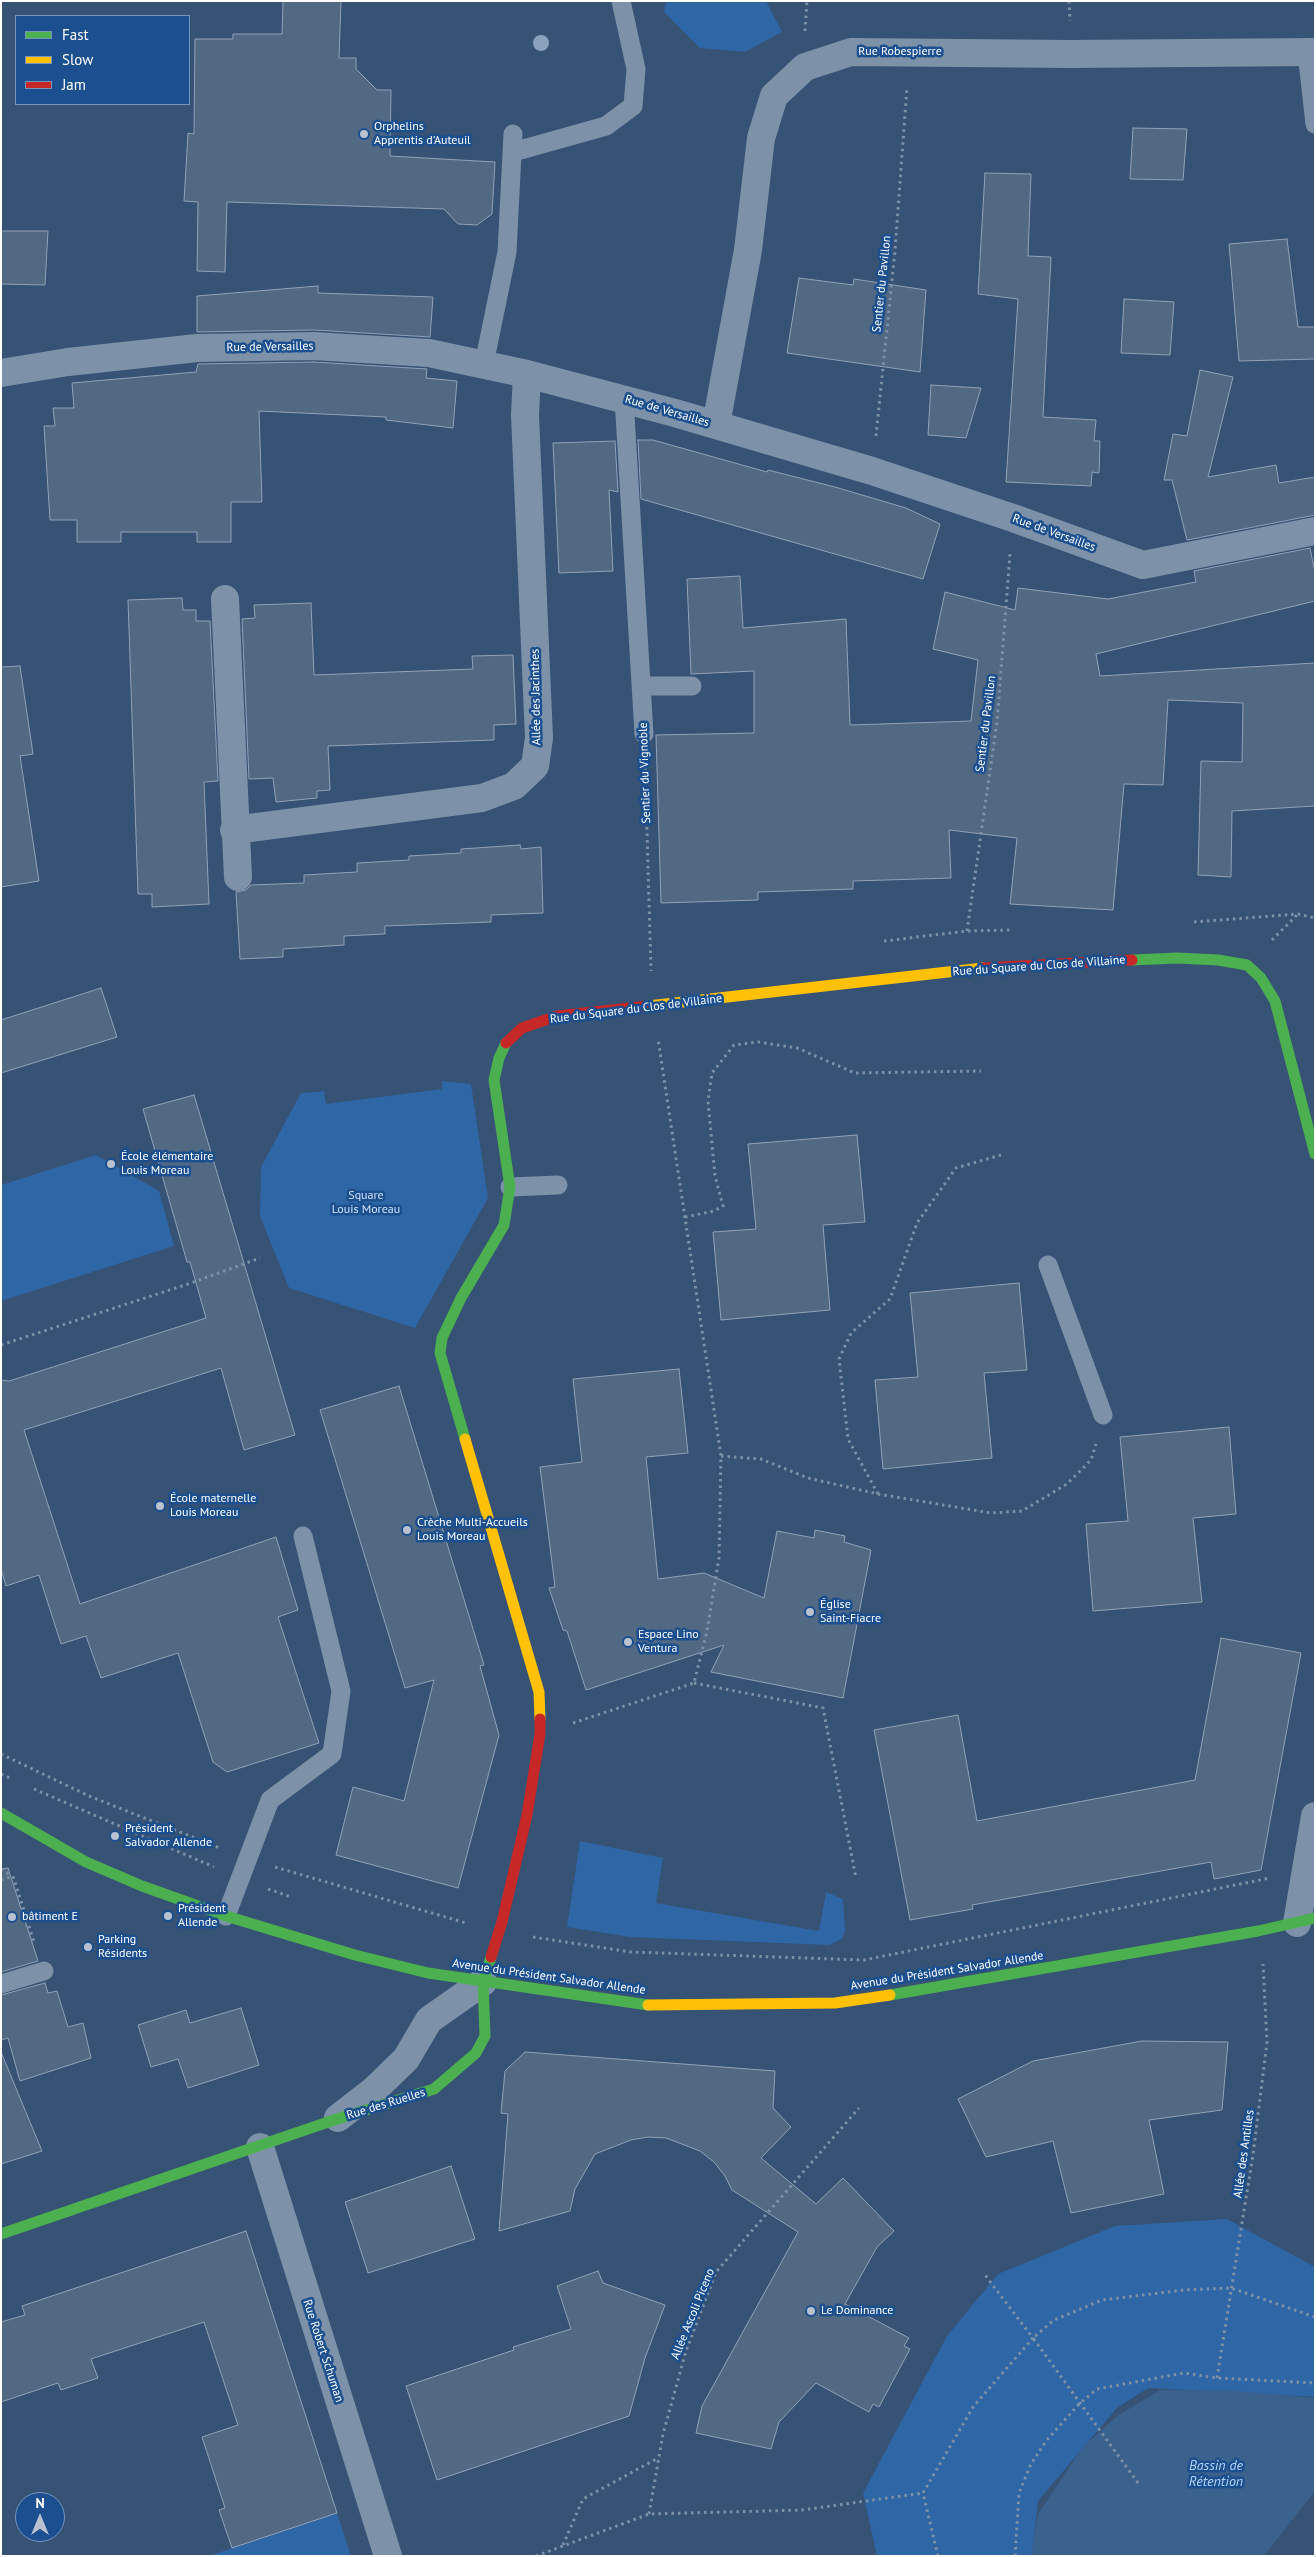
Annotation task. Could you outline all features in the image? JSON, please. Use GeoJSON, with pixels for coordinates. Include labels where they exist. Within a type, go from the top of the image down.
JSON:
{"type":"FeatureCollection","features":[{"type":"Feature","properties":{"kind":"street","name":"Rue Robespierre"},"geometry":{"type":"LineString","coordinates":[[716,425],[748,250],[761,138],[774,96],[805,67],[851,52],[1080,54],[1311,52]]}},
{"type":"Feature","properties":{"kind":"street","name":"Rue de Versailles"},"geometry":{"type":"LineString","coordinates":[[1,373],[68,362],[197,348],[314,346],[429,353],[484,364],[624,398],[716,425],[872,472],[1013,518],[1142,566],[1315,532]]}},
{"type":"Feature","properties":{"kind":"street","name":"Allée des Jacinthes"},"geometry":{"type":"LineString","coordinates":[[234,830],[482,798],[514,786],[535,766],[539,738],[525,415],[527,374]]}},
{"type":"Feature","properties":{"kind":"street"},"geometry":{"type":"LineString","coordinates":[[225,599],[234,830],[238,877]]}},
{"type":"Feature","properties":{"kind":"street","name":"Rue du Square du Clos de Villaine"},"geometry":{"type":"LineString","coordinates":[[483,1982],[498,1932],[527,1815],[540,1734],[538,1692],[526,1644],[440,1352],[442,1338],[461,1298],[504,1225],[510,1187],[494,1080],[499,1058],[507,1041],[522,1028],[557,1016],[653,1007],[972,969],[1177,958],[1218,960],[1248,965],[1261,978],[1275,1001],[1315,1154]]}},
{"type":"Feature","properties":{"kind":"street","name":"Avenue du Président Salvador Allende"},"geometry":{"type":"LineString","coordinates":[[1,1813],[86,1862],[142,1886],[226,1916],[377,1961],[428,1973],[641,2004],[835,2003],[1030,1972],[1258,1932],[1309,1921]]}},
{"type":"Feature","properties":{"kind":"street"},"geometry":{"type":"LineString","coordinates":[[1309,1921],[1304,1871],[1315,1816]]}},
{"type":"Feature","properties":{"kind":"street","name":"Rue des Ruelles"},"geometry":{"type":"LineString","coordinates":[[337,2119],[374,2090],[406,2059],[429,2020],[483,1982]]}},
{"type":"Feature","properties":{"kind":"street","name":"Rue des Ruelles"},"geometry":{"type":"LineString","coordinates":[[1,2234],[260,2147],[337,2119],[434,2089],[476,2053],[485,2036],[483,1982]]}},
{"type":"Feature","properties":{"kind":"street","name":"Rue Robert Schuman"},"geometry":{"type":"LineString","coordinates":[[260,2147],[388,2556]]}},
{"type":"Feature","properties":{"kind":"lane"},"geometry":{"type":"LineString","coordinates":[[484,364],[506,252],[513,143],[606,126],[634,106],[636,69],[621,1]]}},
{"type":"Feature","properties":{"kind":"lane"},"geometry":{"type":"LineString","coordinates":[[1311,52],[1315,124]]}},
{"type":"Feature","properties":{"kind":"lane","name":"Sentier du Vignoble"},"geometry":{"type":"LineString","coordinates":[[624,398],[644,734]]}},
{"type":"Feature","properties":{"kind":"lane"},"geometry":{"type":"LineString","coordinates":[[642,686],[692,686]]}},
{"type":"Feature","properties":{"kind":"lane"},"geometry":{"type":"LineString","coordinates":[[510,1187],[558,1185]]}},
{"type":"Feature","properties":{"kind":"lane"},"geometry":{"type":"LineString","coordinates":[[1048,1265],[1103,1414]]}},
{"type":"Feature","properties":{"kind":"lane"},"geometry":{"type":"LineString","coordinates":[[226,1916],[270,1800],[332,1754],[341,1691],[303,1536]]}},
{"type":"Feature","properties":{"kind":"lane"},"geometry":{"type":"LineString","coordinates":[[1,1984],[44,1971]]}},
{"type":"Feature","properties":{"kind":"path","name":"Sentier du Pavillon"},"geometry":{"type":"LineString","coordinates":[[872,472],[895,251],[906,99]]}},
{"type":"Feature","properties":{"kind":"path","name":"Sentier du Pavillon"},"geometry":{"type":"LineString","coordinates":[[967,931],[997,722],[1013,518]]}},
{"type":"Feature","properties":{"kind":"path","name":"Sentier du Vignoble"},"geometry":{"type":"LineString","coordinates":[[644,734],[653,1007],[721,1456],[718,1558],[707,1631],[694,1684]]}},
{"type":"Feature","properties":{"kind":"path"},"geometry":{"type":"LineString","coordinates":[[1298,914],[1315,918]]}},
{"type":"Feature","properties":{"kind":"path"},"geometry":{"type":"LineString","coordinates":[[685,1218],[714,1211],[723,1206],[715,1176],[708,1101],[712,1073],[734,1044],[758,1042],[797,1048],[854,1073],[981,1071]]}},
{"type":"Feature","properties":{"kind":"path"},"geometry":{"type":"LineString","coordinates":[[878,1494],[848,1439],[839,1359],[851,1333],[890,1299],[917,1223],[956,1168],[1001,1156]]}},
{"type":"Feature","properties":{"kind":"path"},"geometry":{"type":"LineString","coordinates":[[1,1345],[191,1283],[260,1258]]}},
{"type":"Feature","properties":{"kind":"path"},"geometry":{"type":"LineString","coordinates":[[721,1456],[761,1459],[808,1478],[878,1494],[990,1513],[1022,1511],[1066,1484],[1091,1460],[1103,1414]]}},
{"type":"Feature","properties":{"kind":"path"},"geometry":{"type":"LineString","coordinates":[[540,1734],[694,1684],[824,1708],[856,1878]]}},
{"type":"Feature","properties":{"kind":"path"},"geometry":{"type":"LineString","coordinates":[[1,1754],[89,1796],[248,1859],[451,1920],[498,1932],[631,1952],[864,1960],[1304,1871]]}},
{"type":"Feature","properties":{"kind":"path"},"geometry":{"type":"LineString","coordinates":[[1,1774],[18,1782]]}},
{"type":"Feature","properties":{"kind":"path"},"geometry":{"type":"LineString","coordinates":[[26,1786],[241,1879],[294,1898]]}},
{"type":"Feature","properties":{"kind":"path"},"geometry":{"type":"LineString","coordinates":[[1,1869],[13,1876],[44,1971]]}},
{"type":"Feature","properties":{"kind":"path"},"geometry":{"type":"LineString","coordinates":[[1,1880],[13,1876]]}},
{"type":"Feature","properties":{"kind":"path","name":"Allée des Antilles"},"geometry":{"type":"LineString","coordinates":[[1217,2378],[1254,2155],[1267,2042],[1262,1957],[1258,1932]]}},
{"type":"Feature","properties":{"kind":"path","name":"Allée Ascoli Piceno"},"geometry":{"type":"LineString","coordinates":[[649,2514],[658,2458],[686,2351],[716,2272],[859,2108]]}},
{"type":"Feature","properties":{"kind":"path"},"geometry":{"type":"LineString","coordinates":[[985,2275],[1138,2483]]}},
{"type":"Feature","properties":{"kind":"path"},"geometry":{"type":"LineString","coordinates":[[938,2556],[923,2493],[973,2407],[1033,2338],[1054,2320],[1102,2300],[1184,2290],[1231,2288],[1315,2317]]}},
{"type":"Feature","properties":{"kind":"path"},"geometry":{"type":"LineString","coordinates":[[1015,2556],[1019,2493],[1028,2471],[1046,2440],[1097,2389],[1184,2373],[1217,2378],[1315,2383]]}},
{"type":"Feature","properties":{"kind":"path"},"geometry":{"type":"LineString","coordinates":[[563,2546],[582,2499],[658,2458]]}},
{"type":"Feature","properties":{"kind":"path"},"geometry":{"type":"LineString","coordinates":[[536,2556],[649,2514],[802,2510],[923,2493]]}},
{"type":"Feature","properties":{"kind":"green space"},"geometry":{"type":"Polygon","coordinates":[[[666,1],[766,1],[782,32],[745,52],[700,48],[664,12],[666,1]]]}},
{"type":"Feature","properties":{"kind":"green space","name":"Square Louis Moreau"},"geometry":{"type":"Polygon","coordinates":[[[442,1081],[471,1084],[488,1198],[415,1328],[289,1288],[260,1216],[261,1167],[301,1093],[324,1091],[326,1104],[442,1089],[442,1081]]]}},
{"type":"Feature","properties":{"kind":"green space"},"geometry":{"type":"Polygon","coordinates":[[[96,1155],[159,1191],[174,1246],[1,1301],[1,1185],[96,1155]]]}},
{"type":"Feature","properties":{"kind":"green space"},"geometry":{"type":"Polygon","coordinates":[[[580,1841],[663,1858],[656,1903],[819,1931],[826,1892],[843,1899],[845,1931],[842,1939],[829,1945],[630,1937],[567,1927],[580,1841]]]}},
{"type":"Feature","properties":{"kind":"green space"},"geometry":{"type":"Polygon","coordinates":[[[1227,2219],[1315,2267],[1315,2397],[1148,2388],[1117,2408],[1038,2501],[1032,2556],[877,2556],[863,2493],[947,2336],[998,2274],[1115,2226],[1227,2219]]]}},
{"type":"Feature","properties":{"kind":"green space"},"geometry":{"type":"Polygon","coordinates":[[[337,2513],[351,2556],[209,2556],[232,2548],[337,2513]]]}},
{"type":"Feature","properties":{"kind":"water","name":"Bassin de Rétention"},"geometry":{"type":"Polygon","coordinates":[[[1160,2390],[1236,2391],[1315,2398],[1315,2491],[1264,2556],[1031,2556],[1038,2514],[1083,2447],[1117,2416],[1160,2390]]]}},
{"type":"Feature","properties":{"kind":"building","name":"Orphelins Apprentis d'Auteuil"},"geometry":{"type":"Polygon","coordinates":[[[283,1],[341,1],[339,58],[356,58],[356,69],[377,90],[391,90],[390,156],[495,162],[492,214],[477,225],[458,224],[444,209],[227,202],[225,272],[197,271],[198,202],[184,201],[188,133],[194,134],[195,39],[233,39],[233,34],[282,34],[283,1]]]}},
{"type":"Feature","properties":{"kind":"building"},"geometry":{"type":"Polygon","coordinates":[[[1133,128],[1187,129],[1183,180],[1130,179],[1133,128]]]}},
{"type":"Feature","properties":{"kind":"building"},"geometry":{"type":"Polygon","coordinates":[[[985,173],[1031,174],[1028,256],[1051,257],[1043,417],[1096,420],[1094,441],[1100,441],[1099,473],[1092,472],[1091,486],[1006,482],[1018,299],[978,294],[985,173]]]}},
{"type":"Feature","properties":{"kind":"building"},"geometry":{"type":"Polygon","coordinates":[[[1,231],[48,231],[45,285],[1,284],[1,231]]]}},
{"type":"Feature","properties":{"kind":"building"},"geometry":{"type":"Polygon","coordinates":[[[1287,239],[1298,327],[1315,327],[1315,359],[1239,361],[1229,244],[1287,239]]]}},
{"type":"Feature","properties":{"kind":"building"},"geometry":{"type":"Polygon","coordinates":[[[799,278],[853,285],[854,279],[926,290],[920,372],[787,353],[799,278]]]}},
{"type":"Feature","properties":{"kind":"building"},"geometry":{"type":"Polygon","coordinates":[[[318,286],[318,293],[433,297],[430,337],[314,330],[197,332],[197,296],[318,286]]]}},
{"type":"Feature","properties":{"kind":"building"},"geometry":{"type":"Polygon","coordinates":[[[1124,299],[1174,302],[1170,355],[1121,353],[1124,299]]]}},
{"type":"Feature","properties":{"kind":"building"},"geometry":{"type":"Polygon","coordinates":[[[314,362],[427,369],[426,378],[457,381],[453,428],[386,420],[386,417],[259,411],[262,502],[231,502],[231,542],[197,542],[197,532],[121,532],[121,542],[77,542],[77,520],[50,520],[44,426],[55,426],[53,408],[74,408],[72,383],[196,372],[198,364],[314,362]]]}},
{"type":"Feature","properties":{"kind":"building"},"geometry":{"type":"Polygon","coordinates":[[[1200,370],[1233,377],[1208,477],[1276,465],[1279,483],[1315,477],[1315,515],[1187,540],[1172,480],[1164,480],[1173,434],[1187,436],[1200,370]]]}},
{"type":"Feature","properties":{"kind":"building"},"geometry":{"type":"Polygon","coordinates":[[[931,385],[981,388],[966,438],[928,435],[931,385]]]}},
{"type":"Feature","properties":{"kind":"building"},"geometry":{"type":"Polygon","coordinates":[[[638,440],[653,440],[767,472],[768,470],[835,487],[906,508],[940,524],[923,579],[641,499],[638,440]]]}},
{"type":"Feature","properties":{"kind":"building"},"geometry":{"type":"Polygon","coordinates":[[[615,441],[618,492],[609,490],[613,571],[559,573],[553,443],[615,441]]]}},
{"type":"Feature","properties":{"kind":"building"},"geometry":{"type":"Polygon","coordinates":[[[1310,548],[1315,572],[1315,601],[1096,654],[1100,676],[1315,663],[1315,806],[1232,811],[1231,877],[1198,875],[1201,761],[1242,762],[1243,703],[1168,700],[1163,785],[1124,784],[1113,910],[1010,904],[1017,838],[949,830],[951,878],[853,881],[853,889],[758,892],[758,900],[661,903],[656,735],[754,733],[754,671],[691,674],[687,579],[740,576],[743,628],[846,619],[850,725],[971,721],[978,660],[933,649],[945,592],[1015,610],[1018,588],[1108,599],[1196,582],[1194,571],[1310,548]]]}},
{"type":"Feature","properties":{"kind":"building"},"geometry":{"type":"Polygon","coordinates":[[[182,598],[183,610],[196,610],[196,621],[210,621],[218,781],[204,782],[209,904],[152,907],[152,894],[138,894],[128,600],[182,598]]]}},
{"type":"Feature","properties":{"kind":"building"},"geometry":{"type":"Polygon","coordinates":[[[311,603],[314,675],[473,669],[472,656],[513,655],[516,724],[494,725],[494,740],[328,746],[330,790],[317,791],[317,798],[276,802],[273,778],[249,779],[242,619],[255,618],[254,605],[311,603]]]}},
{"type":"Feature","properties":{"kind":"building"},"geometry":{"type":"Polygon","coordinates":[[[20,666],[33,754],[20,756],[39,881],[1,887],[1,667],[20,666]]]}},
{"type":"Feature","properties":{"kind":"building"},"geometry":{"type":"Polygon","coordinates":[[[520,845],[521,849],[541,847],[543,913],[491,915],[491,922],[385,926],[385,934],[344,936],[344,945],[283,949],[283,957],[240,959],[236,892],[246,890],[251,885],[304,883],[304,875],[357,872],[357,863],[409,860],[409,856],[461,853],[461,849],[520,845]]]}},
{"type":"Feature","properties":{"kind":"building"},"geometry":{"type":"Polygon","coordinates":[[[101,988],[117,1037],[1,1073],[1,1020],[101,988]]]}},
{"type":"Feature","properties":{"kind":"building"},"geometry":{"type":"Polygon","coordinates":[[[194,1095],[295,1435],[244,1450],[221,1368],[24,1430],[80,1604],[276,1537],[298,1610],[278,1617],[319,1743],[227,1772],[213,1762],[178,1653],[101,1678],[86,1636],[61,1644],[39,1575],[6,1586],[1,1569],[1,1380],[9,1381],[206,1318],[190,1262],[187,1262],[143,1109],[194,1095]]]}},
{"type":"Feature","properties":{"kind":"building"},"geometry":{"type":"Polygon","coordinates":[[[857,1135],[865,1222],[823,1225],[830,1310],[721,1320],[713,1232],[756,1229],[748,1144],[857,1135]]]}},
{"type":"Feature","properties":{"kind":"building"},"geometry":{"type":"Polygon","coordinates":[[[1019,1283],[1027,1370],[984,1373],[992,1458],[883,1469],[875,1380],[918,1377],[910,1293],[1019,1283]]]}},
{"type":"Feature","properties":{"kind":"building"},"geometry":{"type":"Polygon","coordinates":[[[679,1369],[688,1453],[646,1457],[658,1579],[704,1573],[764,1598],[777,1531],[814,1538],[815,1530],[845,1536],[844,1542],[871,1550],[843,1698],[711,1672],[724,1645],[586,1690],[567,1631],[563,1630],[549,1588],[555,1587],[540,1467],[582,1462],[573,1379],[679,1369]]]}},
{"type":"Feature","properties":{"kind":"building"},"geometry":{"type":"Polygon","coordinates":[[[399,1386],[484,1665],[480,1666],[499,1735],[458,1888],[336,1855],[353,1787],[404,1801],[434,1680],[405,1688],[320,1410],[399,1386]]]}},
{"type":"Feature","properties":{"kind":"building"},"geometry":{"type":"Polygon","coordinates":[[[1229,1427],[1236,1514],[1193,1518],[1202,1602],[1093,1611],[1086,1524],[1128,1521],[1120,1437],[1229,1427]]]}},
{"type":"Feature","properties":{"kind":"building"},"geometry":{"type":"Polygon","coordinates":[[[1221,1638],[1301,1653],[1261,1870],[1214,1879],[1211,1862],[972,1905],[973,1909],[910,1920],[874,1730],[958,1715],[977,1821],[1195,1780],[1221,1638]]]}},
{"type":"Feature","properties":{"kind":"building"},"geometry":{"type":"Polygon","coordinates":[[[8,1868],[38,1961],[1,1972],[1,1869],[8,1868]]]}},
{"type":"Feature","properties":{"kind":"building"},"geometry":{"type":"Polygon","coordinates":[[[45,1983],[48,1993],[57,1991],[68,2027],[83,2023],[91,2058],[20,2081],[8,2038],[1,2040],[1,1995],[45,1983]]]}},
{"type":"Feature","properties":{"kind":"building"},"geometry":{"type":"Polygon","coordinates":[[[241,2008],[259,2065],[188,2088],[178,2059],[151,2067],[138,2025],[186,2010],[190,2023],[241,2008]]]}},
{"type":"Feature","properties":{"kind":"building"},"geometry":{"type":"Polygon","coordinates":[[[1142,2041],[1228,2042],[1222,2110],[1149,2120],[1164,2194],[1071,2213],[1053,2141],[986,2157],[958,2099],[1033,2061],[1142,2041]]]}},
{"type":"Feature","properties":{"kind":"building"},"geometry":{"type":"Polygon","coordinates":[[[1,2052],[42,2151],[1,2164],[1,2052]]]}},
{"type":"Feature","properties":{"kind":"building"},"geometry":{"type":"Polygon","coordinates":[[[525,2052],[775,2071],[773,2108],[791,2127],[761,2158],[816,2204],[843,2178],[894,2231],[877,2247],[845,2304],[909,2338],[904,2346],[910,2349],[879,2407],[873,2404],[869,2412],[816,2383],[779,2422],[771,2449],[696,2433],[702,2406],[798,2232],[732,2190],[725,2176],[714,2162],[700,2151],[666,2138],[648,2137],[631,2140],[595,2154],[575,2189],[570,2211],[499,2231],[508,2114],[501,2113],[505,2071],[525,2052]]]}},
{"type":"Feature","properties":{"kind":"building"},"geometry":{"type":"Polygon","coordinates":[[[451,2166],[475,2239],[368,2273],[345,2202],[451,2166]]]}},
{"type":"Feature","properties":{"kind":"building"},"geometry":{"type":"Polygon","coordinates":[[[246,2231],[337,2513],[232,2548],[219,2510],[225,2508],[202,2437],[238,2425],[204,2322],[91,2359],[98,2378],[61,2390],[58,2383],[1,2402],[1,2322],[25,2315],[22,2306],[246,2231]]]}},
{"type":"Feature","properties":{"kind":"building"},"geometry":{"type":"Polygon","coordinates":[[[598,2271],[603,2283],[665,2305],[645,2358],[629,2416],[437,2480],[406,2386],[514,2350],[513,2347],[571,2329],[557,2286],[598,2271]]]}},
{"type":"Feature","properties":{"kind":"traffic: fast"},"geometry":{"type":"LineString","coordinates":[[1132,960],[1177,958],[1218,960],[1247,965],[1261,978],[1275,1001],[1315,1154]]}},
{"type":"Feature","properties":{"kind":"traffic: fast"},"geometry":{"type":"LineString","coordinates":[[465,1439],[440,1353],[442,1338],[461,1298],[504,1225],[510,1187],[494,1080],[499,1058],[506,1043]]}},
{"type":"Feature","properties":{"kind":"traffic: fast"},"geometry":{"type":"LineString","coordinates":[[1,1813],[86,1862],[142,1886],[226,1916],[355,1955],[428,1973],[648,2005]]}},
{"type":"Feature","properties":{"kind":"traffic: fast"},"geometry":{"type":"LineString","coordinates":[[890,1995],[1258,1931],[1315,1918]]}},
{"type":"Feature","properties":{"kind":"traffic: fast"},"geometry":{"type":"LineString","coordinates":[[1,2234],[337,2119],[434,2089],[476,2053],[485,2036],[483,1982],[491,1957]]}},
{"type":"Feature","properties":{"kind":"traffic: slow"},"geometry":{"type":"LineString","coordinates":[[648,1006],[983,968]]}},
{"type":"Feature","properties":{"kind":"traffic: slow"},"geometry":{"type":"LineString","coordinates":[[465,1439],[539,1692],[540,1719]]}},
{"type":"Feature","properties":{"kind":"traffic: slow"},"geometry":{"type":"LineString","coordinates":[[648,2005],[835,2003],[890,1995]]}},
{"type":"Feature","properties":{"kind":"traffic: jam"},"geometry":{"type":"LineString","coordinates":[[983,968],[1132,960]]}},
{"type":"Feature","properties":{"kind":"traffic: jam"},"geometry":{"type":"LineString","coordinates":[[506,1043],[522,1028],[557,1016],[648,1006]]}},
{"type":"Feature","properties":{"kind":"traffic: jam"},"geometry":{"type":"LineString","coordinates":[[491,1957],[502,1922],[527,1815],[540,1734],[540,1719]]}},
{"type":"Feature","properties":{"kind":"place","name":"Orphelins Apprentis d'Auteuil"},"geometry":{"type":"Point","coordinates":[364,134]}},
{"type":"Feature","properties":{"kind":"place","name":"École élémentaire Louis Moreau"},"geometry":{"type":"Point","coordinates":[111,1164]}},
{"type":"Feature","properties":{"kind":"place","name":"École maternelle Louis Moreau"},"geometry":{"type":"Point","coordinates":[160,1506]}},
{"type":"Feature","properties":{"kind":"place","name":"Crèche Multi-Accueils Louis Moreau"},"geometry":{"type":"Point","coordinates":[407,1530]}},
{"type":"Feature","properties":{"kind":"place","name":"Église Saint-Fiacre"},"geometry":{"type":"Point","coordinates":[810,1612]}},
{"type":"Feature","properties":{"kind":"place","name":"Espace Lino Ventura"},"geometry":{"type":"Point","coordinates":[628,1642]}},
{"type":"Feature","properties":{"kind":"place","name":"Président Salvador Allende"},"geometry":{"type":"Point","coordinates":[115,1836]}},
{"type":"Feature","properties":{"kind":"place","name":"Président Allende"},"geometry":{"type":"Point","coordinates":[168,1916]}},
{"type":"Feature","properties":{"kind":"place","name":"bâtiment E"},"geometry":{"type":"Point","coordinates":[12,1917]}},
{"type":"Feature","properties":{"kind":"place","name":"Parking Résidents"},"geometry":{"type":"Point","coordinates":[88,1947]}},
{"type":"Feature","properties":{"kind":"place","name":"Le Dominance"},"geometry":{"type":"Point","coordinates":[811,2311]}}]}
